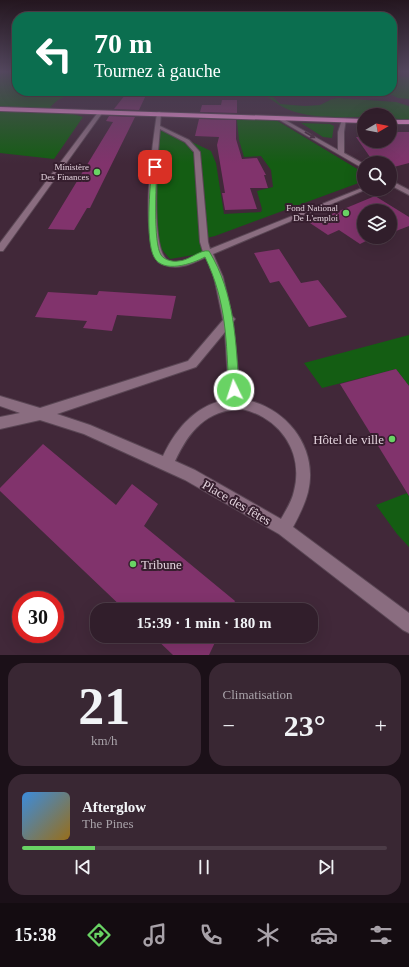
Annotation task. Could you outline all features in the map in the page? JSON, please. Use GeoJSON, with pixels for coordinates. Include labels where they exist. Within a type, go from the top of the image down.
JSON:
{"type":"FeatureCollection","features":[{"type":"Feature","properties":{"kind":"highway"},"geometry":{"type":"LineString","coordinates":[[0,109],[357,121]]}},
{"type":"Feature","properties":{"kind":"highway"},"geometry":{"type":"LineString","coordinates":[[397,122],[409,122]]}},
{"type":"Feature","properties":{"kind":"street"},"geometry":{"type":"LineString","coordinates":[[0,249],[101,112]]}},
{"type":"Feature","properties":{"kind":"street"},"geometry":{"type":"LineString","coordinates":[[159,114],[153,194],[154,244],[158,256],[164,262],[177,264],[191,262],[207,253],[357,192]]}},
{"type":"Feature","properties":{"kind":"street"},"geometry":{"type":"LineString","coordinates":[[278,117],[357,163]]}},
{"type":"Feature","properties":{"kind":"street"},"geometry":{"type":"LineString","coordinates":[[342,154],[341,132],[344,120]]}},
{"type":"Feature","properties":{"kind":"street"},"geometry":{"type":"LineString","coordinates":[[157,126],[187,141],[197,152],[203,235],[207,253],[220,280],[230,319],[235,404]]}},
{"type":"Feature","properties":{"kind":"street"},"geometry":{"type":"LineString","coordinates":[[397,186],[409,193]]}},
{"type":"Feature","properties":{"kind":"street"},"geometry":{"type":"LineString","coordinates":[[0,423],[40,414],[192,364],[230,319]]}},
{"type":"Feature","properties":{"kind":"street"},"geometry":{"type":"LineString","coordinates":[[0,401],[86,429],[166,465]]}},
{"type":"Feature","properties":{"kind":"street","name":"Place des fêtes"},"geometry":{"type":"LineString","coordinates":[[235,404],[254,406],[272,414],[287,428],[298,446],[303,467],[302,489],[284,529],[190,475],[166,465],[176,444],[201,416],[217,407],[235,404]]}},
{"type":"Feature","properties":{"kind":"street"},"geometry":{"type":"LineString","coordinates":[[284,529],[409,624]]}},
{"type":"Feature","properties":{"kind":"green space"},"geometry":{"type":"Polygon","coordinates":[[[0,102],[56,102],[50,107],[83,117],[54,159],[0,153],[0,102]]]}},
{"type":"Feature","properties":{"kind":"green space"},"geometry":{"type":"Polygon","coordinates":[[[274,102],[278,102],[280,104],[305,106],[320,105],[327,102],[396,102],[409,106],[409,120],[397,119],[397,108],[357,108],[357,117],[315,116],[287,109],[274,102]]]}},
{"type":"Feature","properties":{"kind":"green space"},"geometry":{"type":"Polygon","coordinates":[[[237,120],[276,120],[357,169],[357,184],[215,236],[202,239],[205,253],[170,259],[157,244],[155,194],[158,126],[211,151],[216,163],[224,214],[261,212],[262,209],[257,191],[273,187],[271,170],[261,156],[244,157],[239,140],[237,120]]]}},
{"type":"Feature","properties":{"kind":"green space"},"geometry":{"type":"Polygon","coordinates":[[[301,123],[330,124],[334,126],[332,138],[323,137],[301,123]]]}},
{"type":"Feature","properties":{"kind":"green space"},"geometry":{"type":"Polygon","coordinates":[[[409,335],[409,386],[396,369],[322,388],[304,363],[409,335]]]}},
{"type":"Feature","properties":{"kind":"green space"},"geometry":{"type":"Polygon","coordinates":[[[407,493],[409,496],[409,547],[397,534],[376,505],[407,493]]]}},
{"type":"Feature","properties":{"kind":"building"},"geometry":{"type":"Polygon","coordinates":[[[120,102],[143,102],[139,110],[114,109],[120,102]]]}},
{"type":"Feature","properties":{"kind":"building"},"geometry":{"type":"Polygon","coordinates":[[[222,102],[237,102],[237,113],[200,112],[202,105],[221,105],[222,102]]]}},
{"type":"Feature","properties":{"kind":"building"},"geometry":{"type":"Polygon","coordinates":[[[109,116],[135,117],[90,208],[87,208],[74,230],[48,229],[113,122],[106,121],[109,116]]]}},
{"type":"Feature","properties":{"kind":"building"},"geometry":{"type":"Polygon","coordinates":[[[199,119],[236,120],[236,139],[242,159],[257,158],[266,175],[264,175],[268,188],[250,188],[257,209],[225,210],[222,193],[225,193],[217,145],[219,137],[195,136],[199,119]]]}},
{"type":"Feature","properties":{"kind":"building"},"geometry":{"type":"Polygon","coordinates":[[[397,132],[409,132],[409,163],[397,166],[397,156],[369,156],[364,148],[397,148],[397,132]]]}},
{"type":"Feature","properties":{"kind":"building"},"geometry":{"type":"Polygon","coordinates":[[[375,196],[388,204],[357,204],[357,242],[339,230],[328,235],[310,223],[375,196]]]}},
{"type":"Feature","properties":{"kind":"building"},"geometry":{"type":"Polygon","coordinates":[[[397,210],[409,217],[409,226],[397,231],[397,210]]]}},
{"type":"Feature","properties":{"kind":"building"},"geometry":{"type":"Polygon","coordinates":[[[279,249],[301,283],[318,280],[347,317],[309,327],[279,281],[270,283],[254,253],[279,249]]]}},
{"type":"Feature","properties":{"kind":"building"},"geometry":{"type":"Polygon","coordinates":[[[99,291],[176,296],[171,319],[117,315],[112,331],[83,328],[87,321],[35,317],[48,292],[97,295],[99,291]]]}},
{"type":"Feature","properties":{"kind":"building","name":"Hôtel de ville"},"geometry":{"type":"Polygon","coordinates":[[[396,369],[409,386],[409,496],[340,384],[396,369]]]}},
{"type":"Feature","properties":{"kind":"building","name":"Tribune"},"geometry":{"type":"Polygon","coordinates":[[[43,444],[116,505],[132,484],[158,504],[144,526],[235,601],[234,603],[118,603],[0,491],[0,488],[43,444]]]}},
{"type":"Feature","properties":{"kind":"building"},"geometry":{"type":"Polygon","coordinates":[[[160,643],[215,643],[209,655],[173,655],[160,643]]]}},
{"type":"Feature","properties":{"kind":"place","name":"Ministère Des Finances"},"geometry":{"type":"Point","coordinates":[97,172]}},
{"type":"Feature","properties":{"kind":"place","name":"Fond National De L'emploi"},"geometry":{"type":"Point","coordinates":[346,213]}},
{"type":"Feature","properties":{"kind":"place","name":"Hôtel de ville"},"geometry":{"type":"Point","coordinates":[392,439]}},
{"type":"Feature","properties":{"kind":"place","name":"Tribune"},"geometry":{"type":"Point","coordinates":[133,564]}},
{"type":"Feature","properties":{"kind":"route"},"geometry":{"type":"LineString","coordinates":[[155,167],[153,194],[154,244],[158,256],[160,260],[164,262],[184,264],[191,262],[207,253],[220,280],[230,319],[234,390]]}}]}
